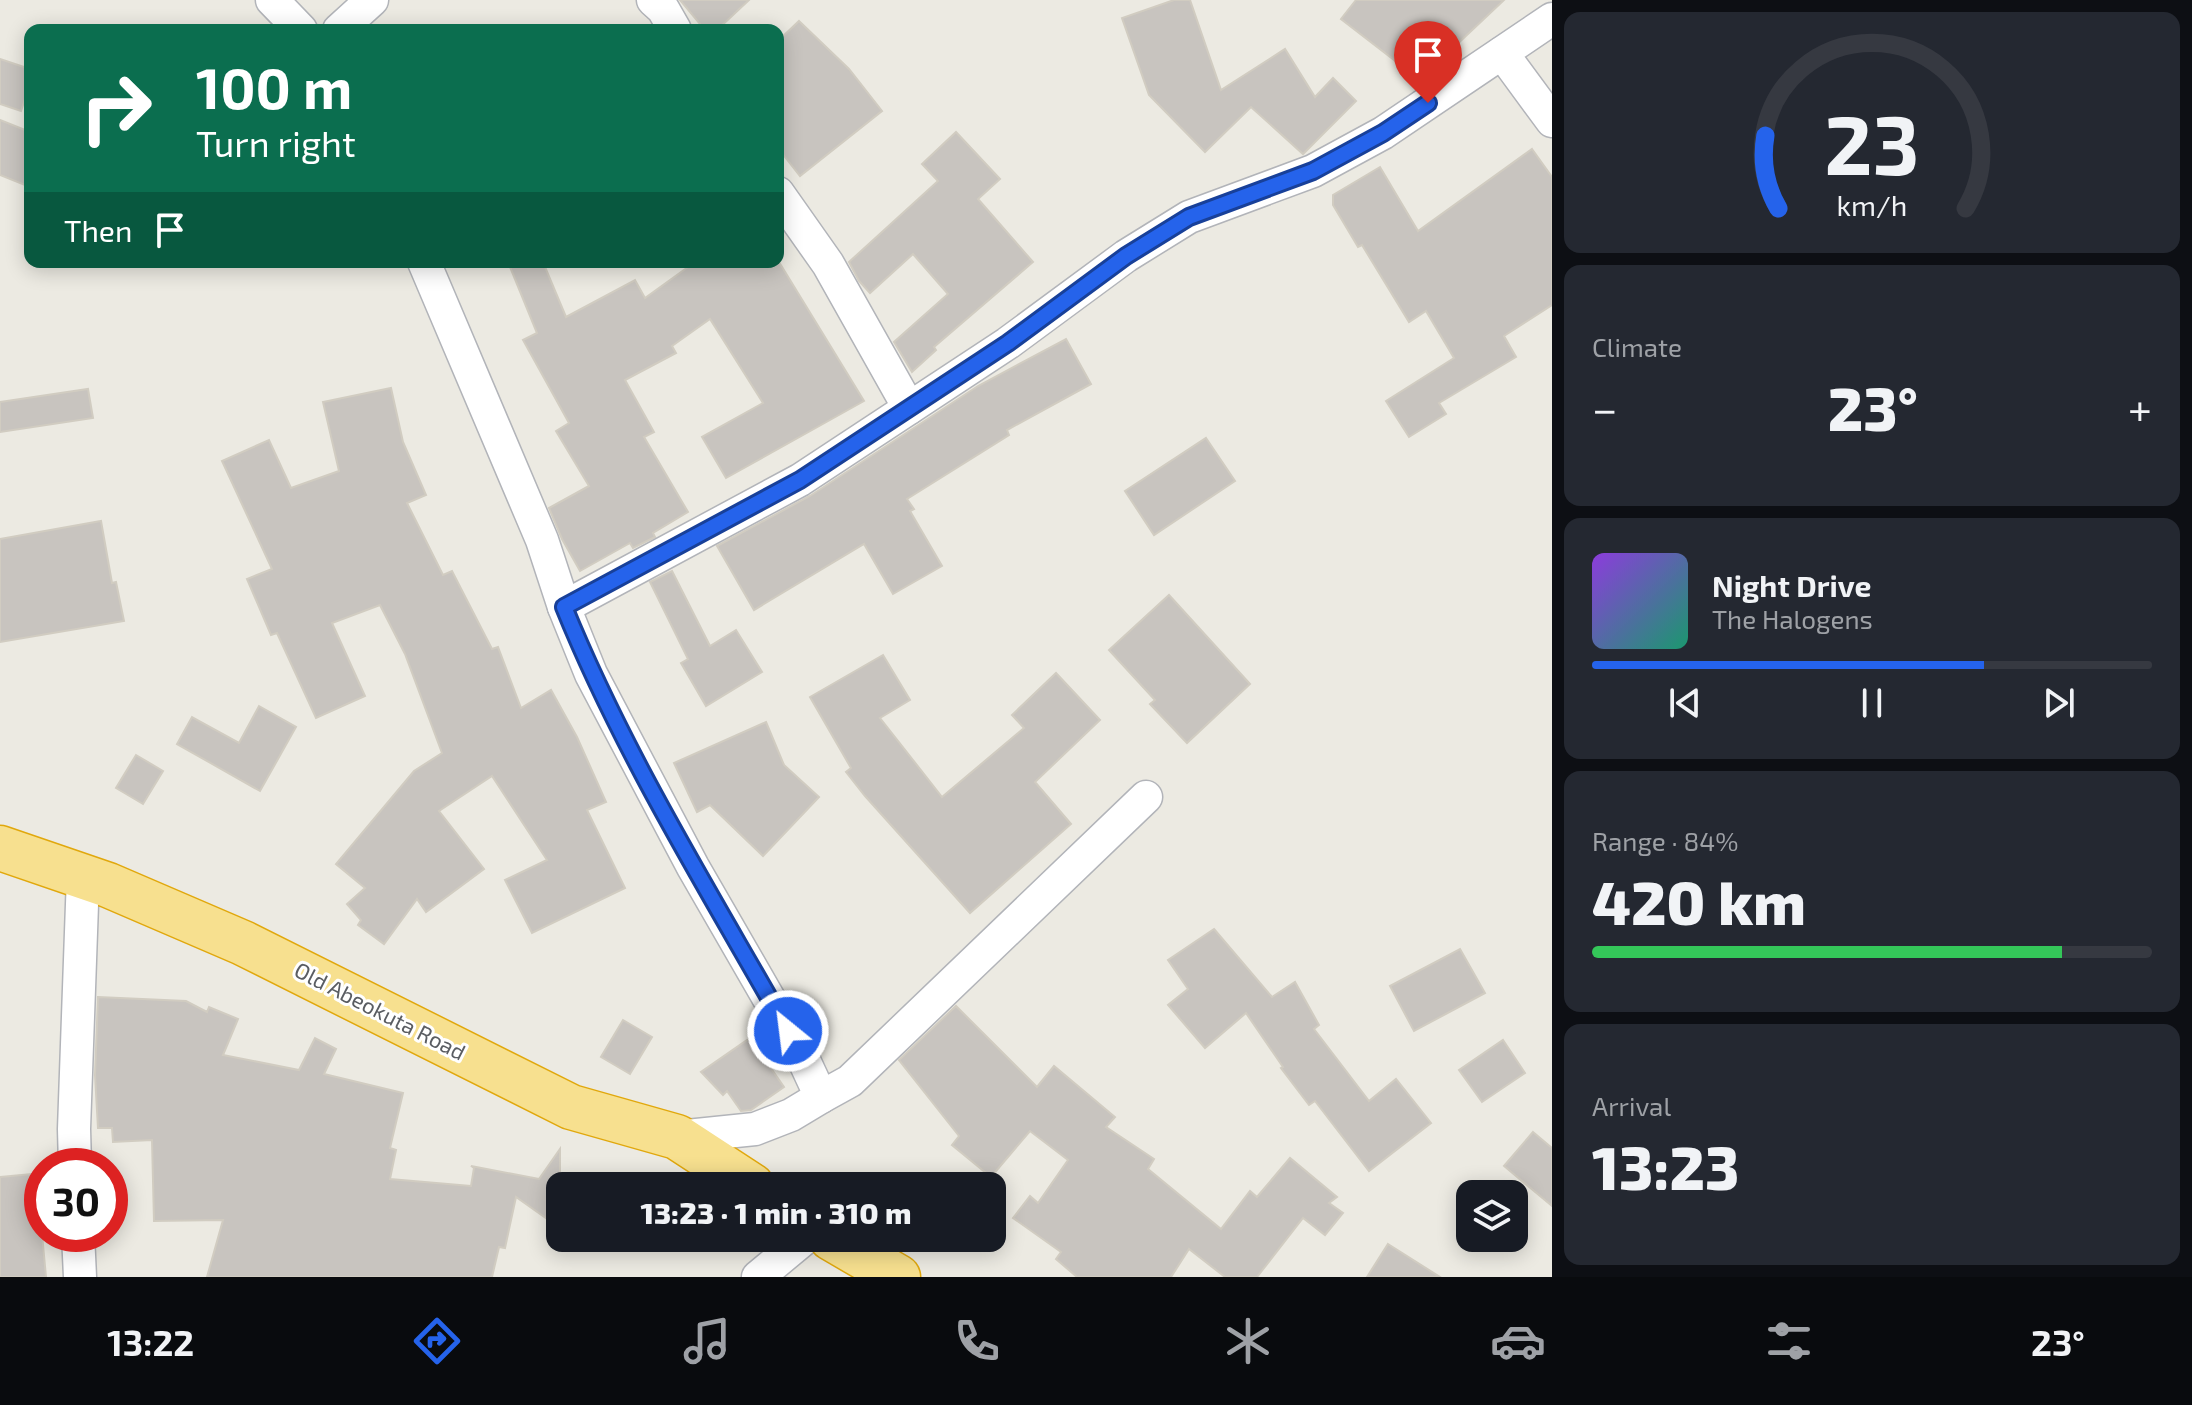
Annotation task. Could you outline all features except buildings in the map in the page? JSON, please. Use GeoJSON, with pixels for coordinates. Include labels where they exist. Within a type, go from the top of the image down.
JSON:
{"type":"FeatureCollection","features":[{"type":"Feature","properties":{"kind":"highway","name":"Old Abeokuta Road"},"geometry":{"type":"LineString","coordinates":[[0,848],[83,876],[243,943],[571,1107],[677,1137],[731,1172]]}},
{"type":"Feature","properties":{"kind":"highway"},"geometry":{"type":"LineString","coordinates":[[855,1252],[898,1277]]}},
{"type":"Feature","properties":{"kind":"street"},"geometry":{"type":"LineString","coordinates":[[272,0],[295,24]]}},
{"type":"Feature","properties":{"kind":"street"},"geometry":{"type":"LineString","coordinates":[[346,24],[372,0]]}},
{"type":"Feature","properties":{"kind":"street"},"geometry":{"type":"LineString","coordinates":[[653,0],[663,9],[672,24]]}},
{"type":"Feature","properties":{"kind":"street"},"geometry":{"type":"LineString","coordinates":[[564,607],[800,480],[1008,343],[1126,256],[1189,217],[1313,171],[1383,133],[1552,19]]}},
{"type":"Feature","properties":{"kind":"street"},"geometry":{"type":"LineString","coordinates":[[1502,53],[1552,121]]}},
{"type":"Feature","properties":{"kind":"street"},"geometry":{"type":"LineString","coordinates":[[784,202],[828,264],[909,408]]}},
{"type":"Feature","properties":{"kind":"street"},"geometry":{"type":"LineString","coordinates":[[427,268],[542,540],[591,674],[693,867],[802,1056],[821,1097]]}},
{"type":"Feature","properties":{"kind":"street"},"geometry":{"type":"LineString","coordinates":[[677,1137],[755,1129],[791,1115],[850,1081],[1146,797]]}},
{"type":"Feature","properties":{"kind":"street"},"geometry":{"type":"LineString","coordinates":[[75,1148],[83,876]]}},
{"type":"Feature","properties":{"kind":"street"},"geometry":{"type":"LineString","coordinates":[[79,1252],[80,1277]]}},
{"type":"Feature","properties":{"kind":"street"},"geometry":{"type":"LineString","coordinates":[[758,1277],[788,1252]]}},
{"type":"Feature","properties":{"kind":"route"},"geometry":{"type":"LineString","coordinates":[[788,1031],[693,867],[591,674],[564,607],[800,480],[1008,343],[1126,256],[1189,217],[1313,171],[1383,133],[1428,103]]}}]}
